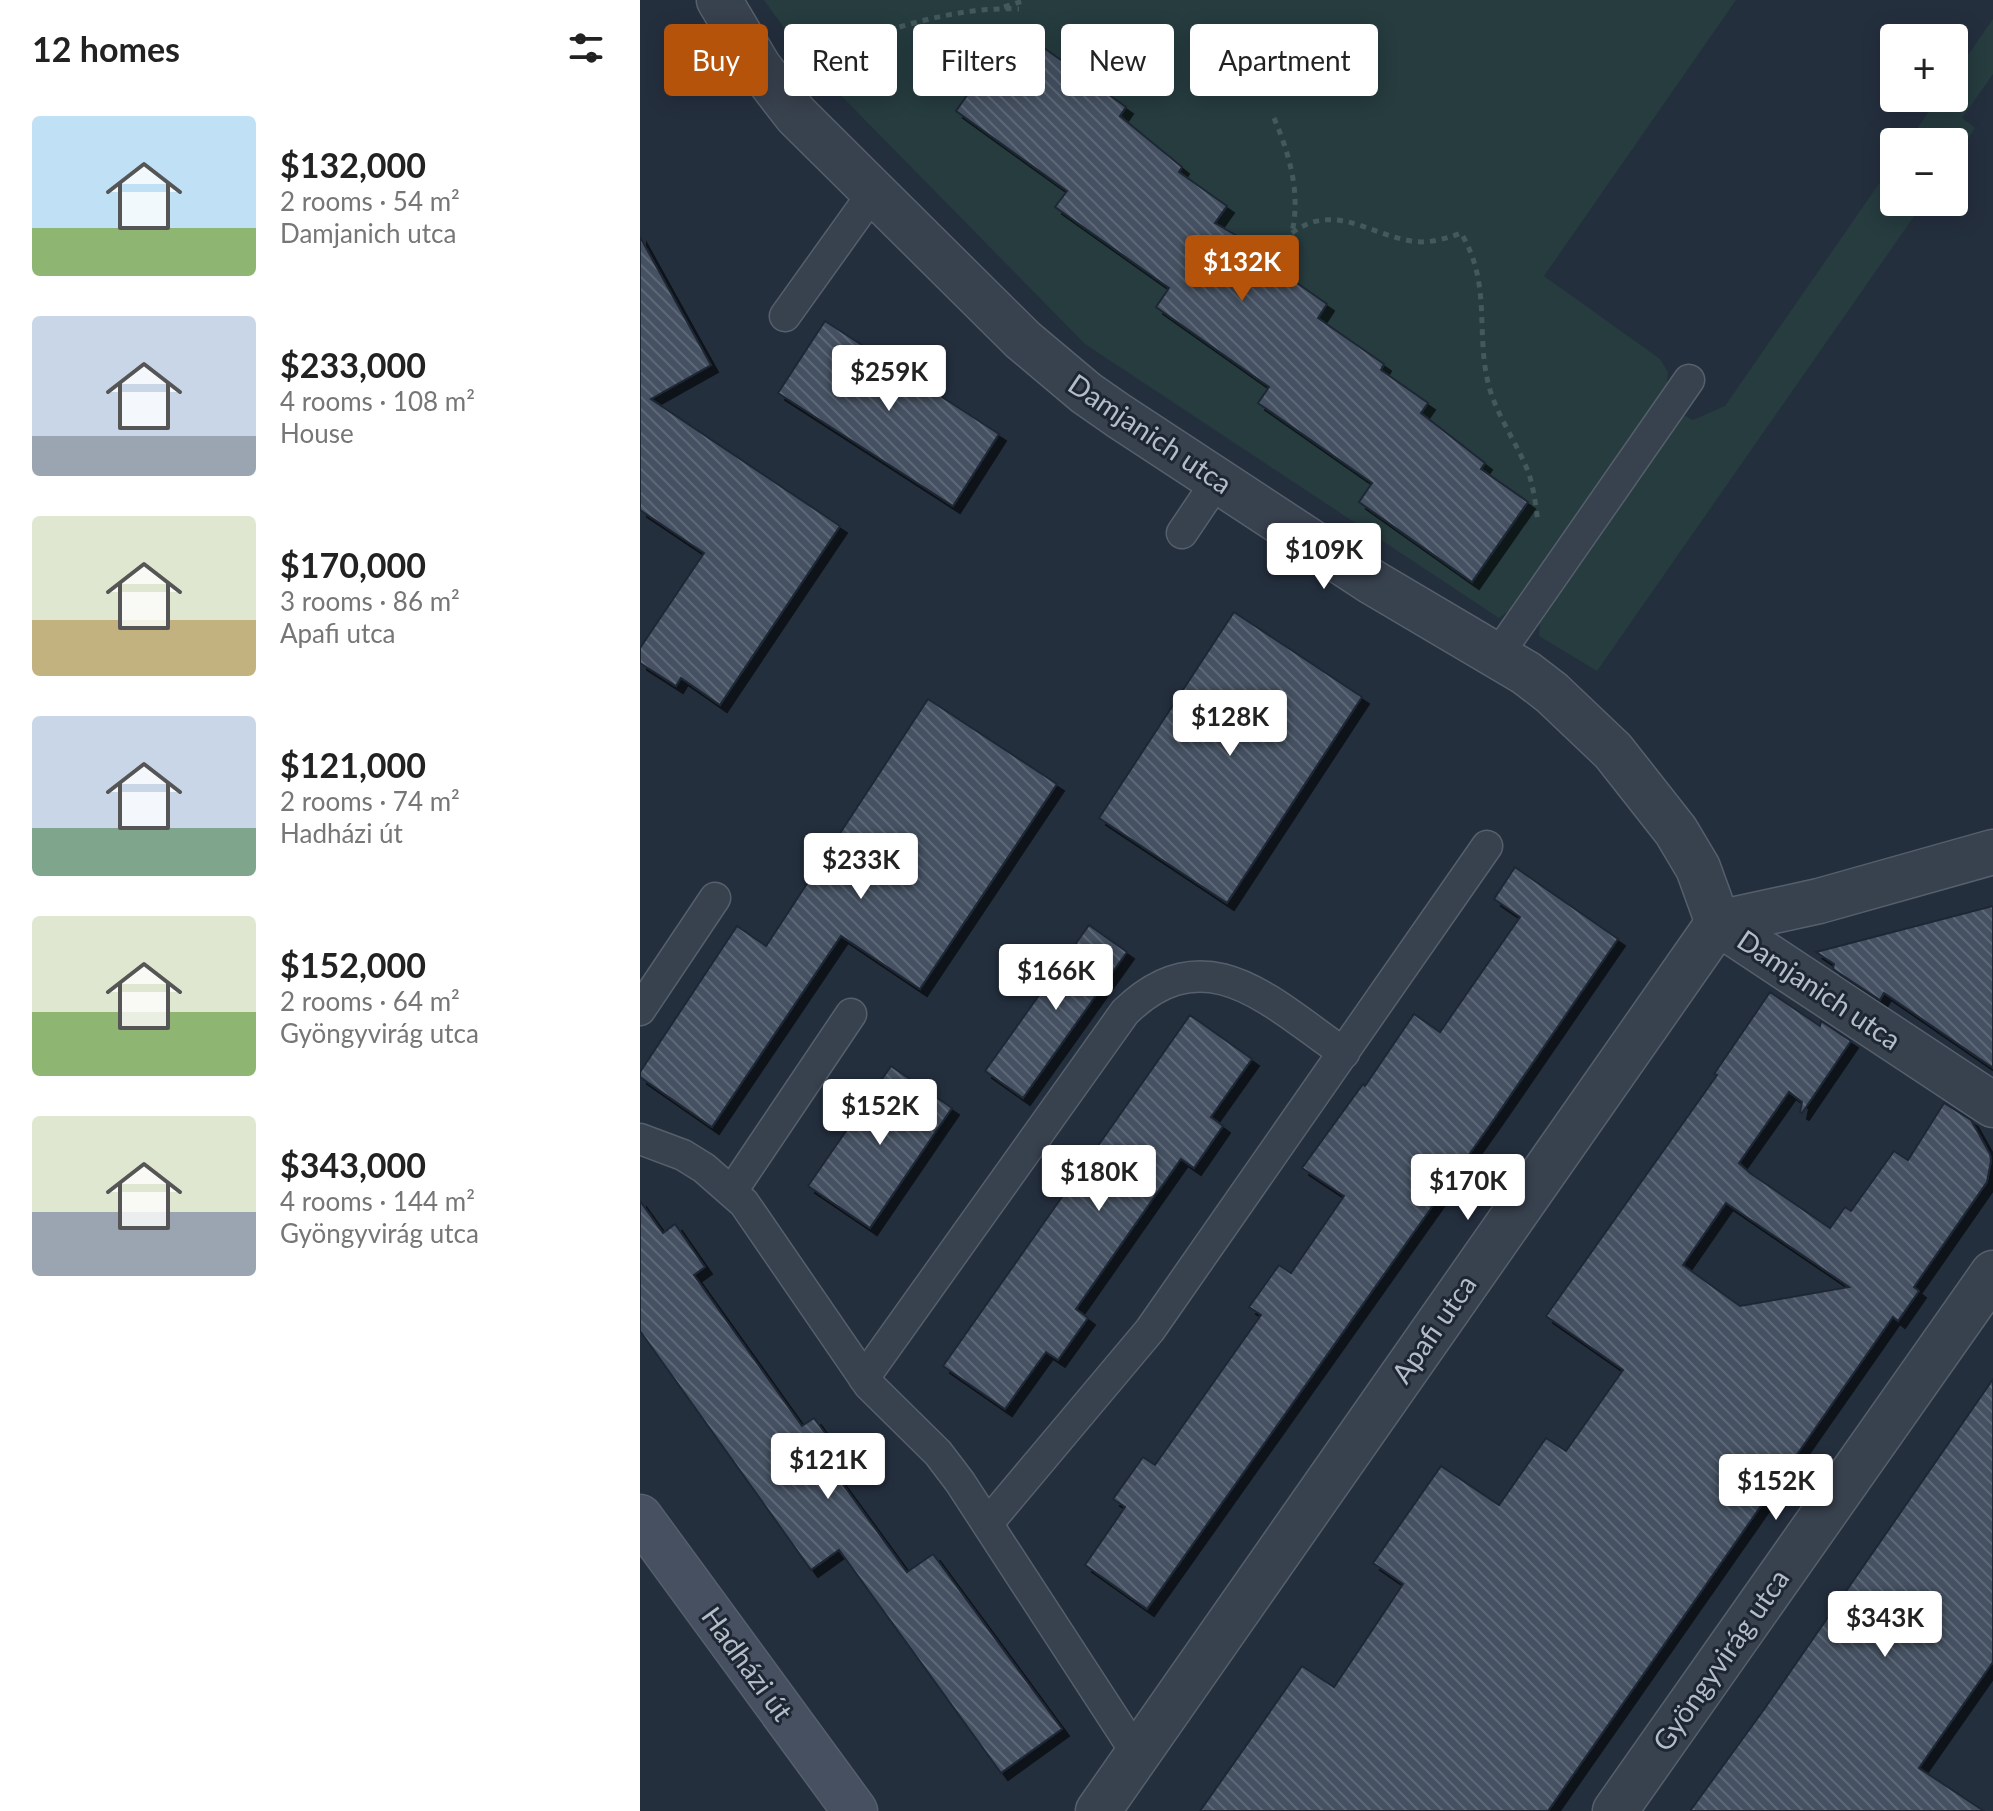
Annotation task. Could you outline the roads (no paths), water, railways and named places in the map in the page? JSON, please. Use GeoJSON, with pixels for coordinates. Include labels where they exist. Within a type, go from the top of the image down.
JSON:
{"type":"FeatureCollection","features":[{"type":"Feature","properties":{"kind":"street","name":"Damjanich utca"},"geometry":{"type":"LineString","coordinates":[[719,0],[776,90],[814,135],[1052,367],[1217,481],[1383,589],[1497,656],[1552,693],[1584,721],[1633,773],[1687,848],[1698,868],[1718,923],[1993,1105]]}},
{"type":"Feature","properties":{"kind":"street"},"geometry":{"type":"LineString","coordinates":[[1718,923],[1819,901],[1993,852]]}},
{"type":"Feature","properties":{"kind":"street","name":"Apafi utca"},"geometry":{"type":"LineString","coordinates":[[1098,1811],[1718,923]]}},
{"type":"Feature","properties":{"kind":"street","name":"Gyöngyvirág utca"},"geometry":{"type":"LineString","coordinates":[[1615,1811],[1993,1273]]}},
{"type":"Feature","properties":{"kind":"street","name":"Hadházi út"},"geometry":{"type":"LineString","coordinates":[[640,1517],[855,1811]]}},
{"type":"Feature","properties":{"kind":"lane"},"geometry":{"type":"LineString","coordinates":[[785,316],[873,193]]}},
{"type":"Feature","properties":{"kind":"lane"},"geometry":{"type":"LineString","coordinates":[[1497,656],[1689,380]]}},
{"type":"Feature","properties":{"kind":"lane"},"geometry":{"type":"LineString","coordinates":[[1182,533],[1217,481]]}},
{"type":"Feature","properties":{"kind":"lane"},"geometry":{"type":"LineString","coordinates":[[988,1523],[1142,1341],[1487,846]]}},
{"type":"Feature","properties":{"kind":"lane"},"geometry":{"type":"LineString","coordinates":[[640,1010],[715,898]]}},
{"type":"Feature","properties":{"kind":"lane"},"geometry":{"type":"LineString","coordinates":[[864,1378],[1120,1018],[1148,991],[1179,978],[1228,979],[1259,995],[1344,1053]]}},
{"type":"Feature","properties":{"kind":"lane"},"geometry":{"type":"LineString","coordinates":[[732,1191],[851,1014]]}},
{"type":"Feature","properties":{"kind":"lane"},"geometry":{"type":"LineString","coordinates":[[640,1139],[683,1155],[704,1168],[732,1191],[762,1226],[864,1378],[892,1410],[938,1453],[988,1523],[1137,1754]]}}]}
